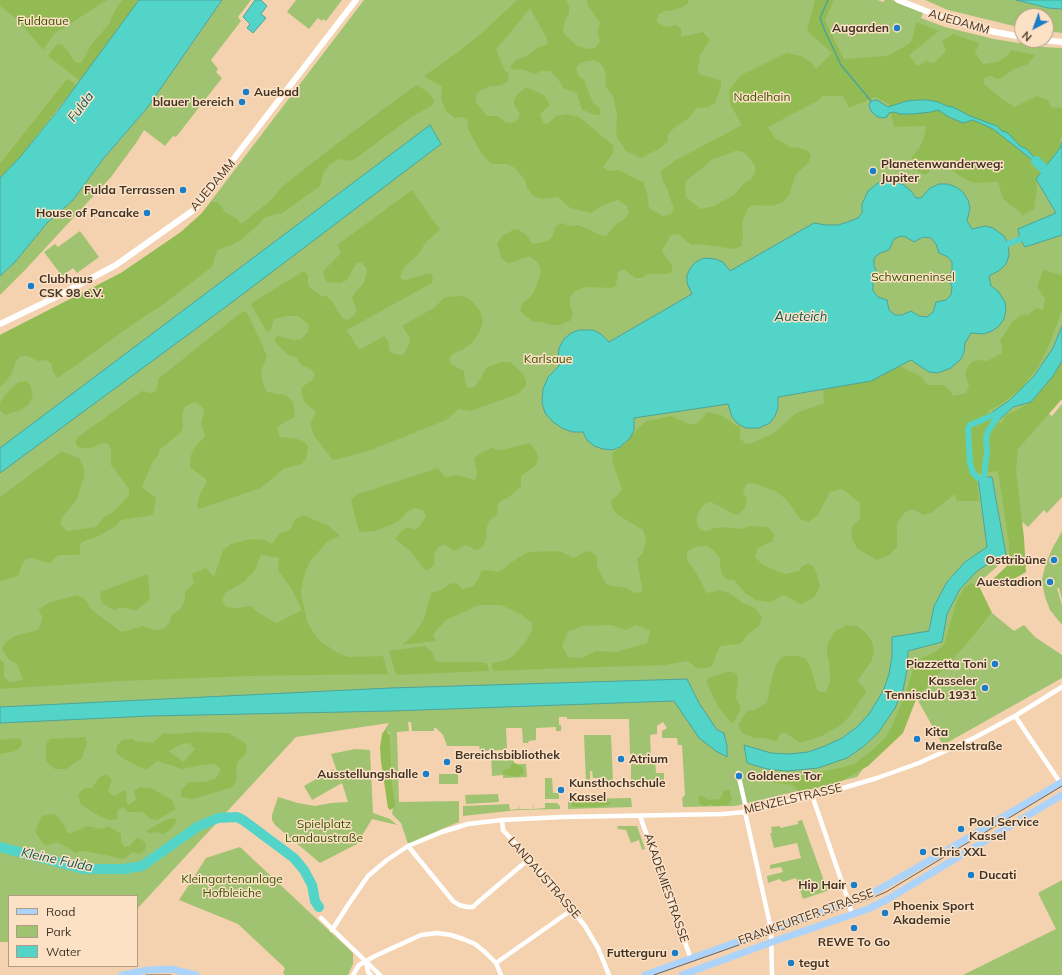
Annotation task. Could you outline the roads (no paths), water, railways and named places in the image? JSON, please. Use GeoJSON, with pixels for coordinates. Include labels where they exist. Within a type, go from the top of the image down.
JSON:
{"type":"FeatureCollection","features":[{"type":"Feature","properties":{"kind":"main road","name":"FRANKFURTER STRASSE"},"geometry":{"type":"LineString","coordinates":[[645,975],[870,894],[1062,783]]}},
{"type":"Feature","properties":{"kind":"main road","name":"FRANKFURTER STRASSE"},"geometry":{"type":"LineString","coordinates":[[682,975],[868,909],[888,899],[1062,795]]}},
{"type":"Feature","properties":{"kind":"main road"},"geometry":{"type":"LineString","coordinates":[[122,975],[148,970],[171,969],[196,975]]}},
{"type":"Feature","properties":{"kind":"street","name":"AUEDAMM"},"geometry":{"type":"LineString","coordinates":[[0,324],[58,296],[116,265],[195,209],[356,0]]}},
{"type":"Feature","properties":{"kind":"street","name":"AUEDAMM"},"geometry":{"type":"LineString","coordinates":[[898,0],[949,20],[1014,36]]}},
{"type":"Feature","properties":{"kind":"street","name":"MENZELSTRASSE"},"geometry":{"type":"LineString","coordinates":[[502,820],[562,817],[723,814],[745,812],[862,782],[919,763],[974,738],[1015,716],[1062,687]]}},
{"type":"Feature","properties":{"kind":"street"},"geometry":{"type":"LineString","coordinates":[[1015,716],[1062,783]]}},
{"type":"Feature","properties":{"kind":"street"},"geometry":{"type":"LineString","coordinates":[[738,773],[745,804],[745,812],[771,929],[772,975]]}},
{"type":"Feature","properties":{"kind":"street"},"geometry":{"type":"LineString","coordinates":[[812,795],[852,914]]}},
{"type":"Feature","properties":{"kind":"street","name":"AKADEMIESTRASSE"},"geometry":{"type":"LineString","coordinates":[[640,816],[691,959]]}},
{"type":"Feature","properties":{"kind":"street"},"geometry":{"type":"LineString","coordinates":[[332,930],[368,876],[387,860],[408,846],[442,832],[468,824],[502,820]]}},
{"type":"Feature","properties":{"kind":"street","name":"LANDAUSTRASSE"},"geometry":{"type":"LineString","coordinates":[[502,820],[503,830],[573,909],[585,926],[598,948],[609,975]]}},
{"type":"Feature","properties":{"kind":"street"},"geometry":{"type":"LineString","coordinates":[[408,846],[453,901],[459,905],[467,907],[473,907],[529,859]]}},
{"type":"Feature","properties":{"kind":"street"},"geometry":{"type":"LineString","coordinates":[[496,963],[573,909]]}},
{"type":"Feature","properties":{"kind":"street"},"geometry":{"type":"LineString","coordinates":[[321,918],[380,975]]}},
{"type":"Feature","properties":{"kind":"street"},"geometry":{"type":"LineString","coordinates":[[353,975],[359,965],[406,941],[421,935],[437,933],[451,935],[469,941],[485,952],[496,963],[501,975]]}},
{"type":"Feature","properties":{"kind":"street"},"geometry":{"type":"LineString","coordinates":[[366,961],[368,972],[371,975]]}},
{"type":"Feature","properties":{"kind":"water","name":"Fulda"},"geometry":{"type":"Polygon","coordinates":[[[139,0],[222,0],[147,108],[103,159],[73,200],[47,223],[15,262],[0,276],[0,178],[21,156],[59,109],[139,0]]]}},
{"type":"Feature","properties":{"kind":"water"},"geometry":{"type":"Polygon","coordinates":[[[255,0],[261,0],[267,6],[261,14],[266,18],[253,33],[247,28],[250,24],[243,17],[255,0]]]}},
{"type":"Feature","properties":{"kind":"water"},"geometry":{"type":"Polygon","coordinates":[[[1016,0],[1062,0],[1062,9],[1048,8],[1016,0]]]}},
{"type":"Feature","properties":{"kind":"water"},"geometry":{"type":"Polygon","coordinates":[[[877,100],[888,107],[907,101],[927,100],[953,107],[970,116],[997,126],[1002,131],[1008,133],[1020,146],[1027,149],[1036,160],[1035,162],[993,129],[973,120],[963,123],[938,110],[913,114],[900,114],[894,112],[889,113],[887,117],[881,118],[876,116],[871,111],[869,105],[871,101],[877,100]]]}},
{"type":"Feature","properties":{"kind":"water"},"geometry":{"type":"Polygon","coordinates":[[[430,125],[441,144],[231,303],[0,473],[0,448],[430,125]]]}},
{"type":"Feature","properties":{"kind":"water"},"geometry":{"type":"Polygon","coordinates":[[[1062,142],[1062,235],[1025,247],[1020,239],[1018,229],[1056,213],[1036,179],[1060,148],[1062,142]]]}},
{"type":"Feature","properties":{"kind":"water","name":"Aueteich"},"geometry":{"type":"Polygon","coordinates":[[[892,181],[904,185],[916,198],[921,198],[930,188],[939,184],[948,184],[956,187],[963,192],[968,200],[970,208],[967,221],[972,229],[985,226],[993,228],[1004,236],[1008,244],[1009,256],[1006,264],[1000,270],[989,276],[991,286],[998,291],[1005,302],[1006,310],[1004,319],[999,326],[992,331],[984,334],[971,333],[965,343],[964,352],[961,359],[951,368],[938,373],[929,372],[911,360],[871,381],[778,397],[778,408],[775,416],[770,423],[759,428],[746,428],[738,424],[732,417],[728,404],[634,418],[634,430],[630,438],[620,447],[612,450],[594,446],[587,440],[583,432],[572,432],[562,428],[553,422],[545,413],[542,403],[543,389],[548,377],[559,366],[559,348],[564,339],[571,333],[579,330],[593,330],[601,334],[609,342],[692,294],[687,283],[687,275],[691,267],[696,262],[704,258],[715,259],[723,262],[730,271],[814,223],[838,225],[858,218],[862,213],[862,204],[868,191],[878,183],[892,181]],[[901,236],[894,239],[889,250],[880,253],[874,258],[874,266],[878,275],[873,283],[873,291],[878,297],[887,300],[889,310],[895,315],[902,315],[911,311],[919,316],[927,317],[933,312],[936,302],[946,300],[951,295],[952,287],[948,278],[952,270],[952,262],[948,257],[939,253],[936,244],[931,238],[923,237],[914,242],[901,236]]]}},
{"type":"Feature","properties":{"kind":"water"},"geometry":{"type":"Polygon","coordinates":[[[1062,326],[1062,361],[1053,376],[1031,402],[1013,407],[999,420],[991,413],[1010,400],[1034,376],[1053,348],[1062,326]]]}},
{"type":"Feature","properties":{"kind":"water"},"geometry":{"type":"Polygon","coordinates":[[[992,477],[1006,555],[977,571],[960,589],[947,614],[942,642],[908,651],[907,670],[903,690],[895,708],[878,733],[864,746],[847,758],[818,768],[787,771],[767,769],[747,763],[744,745],[771,753],[789,754],[808,752],[842,738],[857,727],[869,714],[883,691],[889,674],[892,656],[892,637],[929,631],[934,606],[947,582],[965,562],[987,547],[978,478],[992,477]]]}},
{"type":"Feature","properties":{"kind":"water"},"geometry":{"type":"Polygon","coordinates":[[[687,679],[699,703],[717,730],[724,733],[727,746],[727,757],[716,751],[699,738],[674,701],[392,711],[150,716],[0,723],[0,707],[390,688],[687,679]]]}},
{"type":"Feature","properties":{"kind":"waterway"},"geometry":{"type":"LineString","coordinates":[[828,0],[820,18],[825,31],[841,65],[871,101]]}},
{"type":"Feature","properties":{"kind":"waterway"},"geometry":{"type":"LineString","coordinates":[[1036,161],[1044,169]]}},
{"type":"Feature","properties":{"kind":"waterway"},"geometry":{"type":"LineString","coordinates":[[1008,244],[1020,239]]}},
{"type":"Feature","properties":{"kind":"waterway"},"geometry":{"type":"LineString","coordinates":[[978,478],[973,473],[970,463],[968,429],[970,425],[994,415]]}},
{"type":"Feature","properties":{"kind":"waterway"},"geometry":{"type":"LineString","coordinates":[[984,477],[987,451],[986,439],[988,431],[997,418]]}},
{"type":"Feature","properties":{"kind":"waterway","name":"Kleine Fulda"},"geometry":{"type":"LineString","coordinates":[[0,847],[84,869],[124,869],[142,866],[197,827],[218,818],[237,817],[294,858],[304,870],[312,885],[315,901],[319,907]]}},
{"type":"Feature","properties":{"kind":"tram line"},"geometry":{"type":"LineString","coordinates":[[654,975],[886,892],[1062,786]]}},
{"type":"Feature","properties":{"kind":"tram line"},"geometry":{"type":"LineString","coordinates":[[146,975],[171,975]]}},
{"type":"Feature","properties":{"kind":"place","name":"Augarden"},"geometry":{"type":"Point","coordinates":[897,28]}},
{"type":"Feature","properties":{"kind":"place","name":"Auebad"},"geometry":{"type":"Point","coordinates":[246,92]}},
{"type":"Feature","properties":{"kind":"place","name":"blauer bereich"},"geometry":{"type":"Point","coordinates":[242,102]}},
{"type":"Feature","properties":{"kind":"place","name":"Planetenwanderweg: Jupiter"},"geometry":{"type":"Point","coordinates":[873,171]}},
{"type":"Feature","properties":{"kind":"place","name":"Fulda Terrassen"},"geometry":{"type":"Point","coordinates":[183,190]}},
{"type":"Feature","properties":{"kind":"place","name":"House of Pancake"},"geometry":{"type":"Point","coordinates":[147,213]}},
{"type":"Feature","properties":{"kind":"place","name":"Clubhaus CSK 98 e.V."},"geometry":{"type":"Point","coordinates":[31,286]}},
{"type":"Feature","properties":{"kind":"place","name":"Osttribüne"},"geometry":{"type":"Point","coordinates":[1054,560]}},
{"type":"Feature","properties":{"kind":"place","name":"Auestadion"},"geometry":{"type":"Point","coordinates":[1050,582]}},
{"type":"Feature","properties":{"kind":"place","name":"Piazzetta Toni"},"geometry":{"type":"Point","coordinates":[995,664]}},
{"type":"Feature","properties":{"kind":"place","name":"Kasseler Tennisclub 1931"},"geometry":{"type":"Point","coordinates":[985,688]}},
{"type":"Feature","properties":{"kind":"place","name":"Kita Menzelstraße"},"geometry":{"type":"Point","coordinates":[917,739]}},
{"type":"Feature","properties":{"kind":"place","name":"Atrium"},"geometry":{"type":"Point","coordinates":[621,759]}},
{"type":"Feature","properties":{"kind":"place","name":"Bereichsbibliothek 8"},"geometry":{"type":"Point","coordinates":[447,762]}},
{"type":"Feature","properties":{"kind":"place","name":"Ausstellungshalle"},"geometry":{"type":"Point","coordinates":[426,774]}},
{"type":"Feature","properties":{"kind":"place","name":"Goldenes Tor"},"geometry":{"type":"Point","coordinates":[739,776]}},
{"type":"Feature","properties":{"kind":"place","name":"Kunsthochschule Kassel"},"geometry":{"type":"Point","coordinates":[561,790]}},
{"type":"Feature","properties":{"kind":"place","name":"Pool Service Kassel"},"geometry":{"type":"Point","coordinates":[961,829]}},
{"type":"Feature","properties":{"kind":"place","name":"Chris XXL"},"geometry":{"type":"Point","coordinates":[923,852]}},
{"type":"Feature","properties":{"kind":"place","name":"Ducati"},"geometry":{"type":"Point","coordinates":[971,875]}},
{"type":"Feature","properties":{"kind":"place","name":"Hip Hair"},"geometry":{"type":"Point","coordinates":[854,885]}},
{"type":"Feature","properties":{"kind":"place","name":"Phoenix Sport Akademie"},"geometry":{"type":"Point","coordinates":[885,913]}},
{"type":"Feature","properties":{"kind":"place","name":"REWE To Go"},"geometry":{"type":"Point","coordinates":[854,928]}},
{"type":"Feature","properties":{"kind":"place","name":"Futterguru"},"geometry":{"type":"Point","coordinates":[675,953]}},
{"type":"Feature","properties":{"kind":"place","name":"tegut"},"geometry":{"type":"Point","coordinates":[791,963]}},
{"type":"Feature","properties":{"kind":"park label","name":"Fuldaaue"},"geometry":{"type":"Point","coordinates":[43,21]}},
{"type":"Feature","properties":{"kind":"park label","name":"Nadelhain"},"geometry":{"type":"Point","coordinates":[762,97]}},
{"type":"Feature","properties":{"kind":"park label","name":"Schwaneninsel"},"geometry":{"type":"Point","coordinates":[913,277]}},
{"type":"Feature","properties":{"kind":"park label","name":"Karlsaue"},"geometry":{"type":"Point","coordinates":[548,359]}},
{"type":"Feature","properties":{"kind":"park label","name":"Spielplatz Landaustraße"},"geometry":{"type":"Point","coordinates":[324,831]}},
{"type":"Feature","properties":{"kind":"park label","name":"Kleingartenanlage Hofbleiche"},"geometry":{"type":"Point","coordinates":[232,886]}}]}
